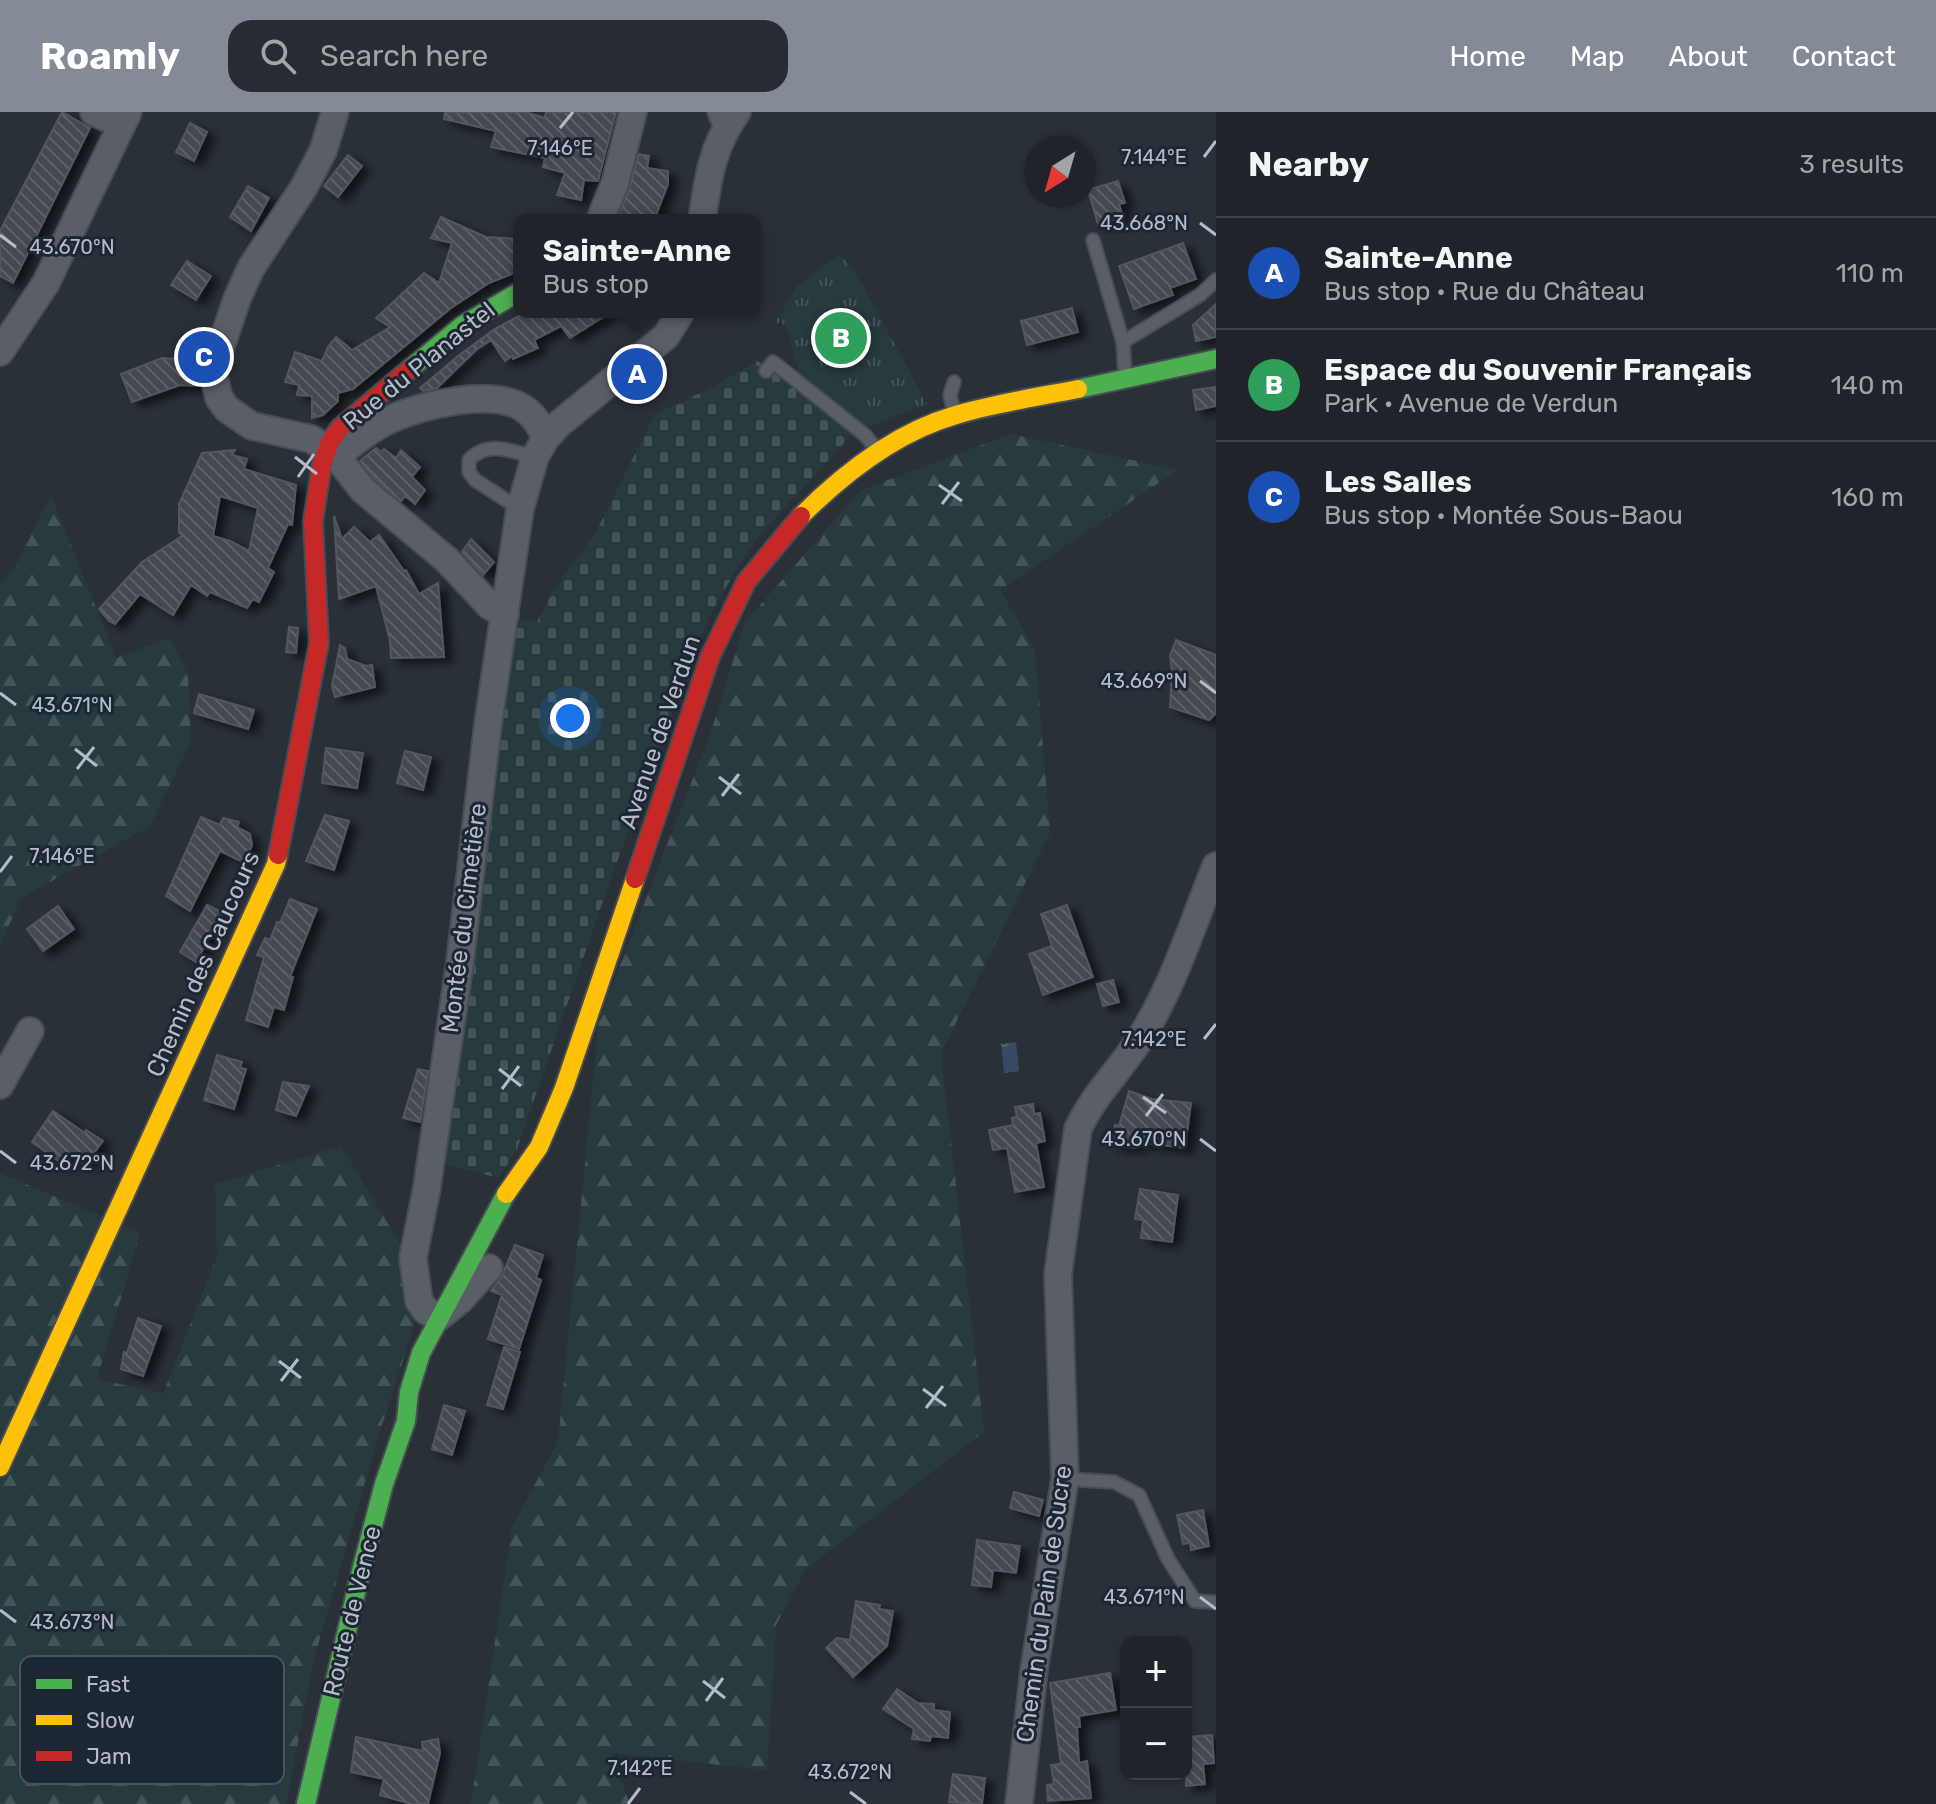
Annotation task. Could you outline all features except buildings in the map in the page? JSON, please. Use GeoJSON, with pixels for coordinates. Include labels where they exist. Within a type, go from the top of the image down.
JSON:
{"type":"FeatureCollection","features":[{"type":"Feature","properties":{"kind":"main road","name":"Rue du Planastel"},"geometry":{"type":"LineString","coordinates":[[332,452],[337,431],[492,304],[513,295]]}},
{"type":"Feature","properties":{"kind":"main road","name":"Avenue de Verdun"},"geometry":{"type":"LineString","coordinates":[[450,1311],[506,1194],[539,1147],[564,1088],[710,657],[746,582],[794,523],[837,480],[920,429],[955,415],[1216,359]]}},
{"type":"Feature","properties":{"kind":"main road","name":"Chemin des Caucours"},"geometry":{"type":"LineString","coordinates":[[2,1457],[276,864],[319,643],[321,619],[313,521],[332,452]]}},
{"type":"Feature","properties":{"kind":"main road","name":"Route de Vence"},"geometry":{"type":"LineString","coordinates":[[496,1253],[523,1197],[539,1147]]}},
{"type":"Feature","properties":{"kind":"main road","name":"Route de Vence"},"geometry":{"type":"LineString","coordinates":[[306,1804],[376,1514],[419,1390]]}},
{"type":"Feature","properties":{"kind":"street"},"geometry":{"type":"LineString","coordinates":[[0,352],[46,283],[125,118],[94,112]]}},
{"type":"Feature","properties":{"kind":"street"},"geometry":{"type":"LineString","coordinates":[[335,112],[323,151],[304,187],[251,268],[214,370],[219,398],[239,419],[262,429],[311,439],[332,452],[363,490],[447,560],[490,606],[505,615]]}},
{"type":"Feature","properties":{"kind":"street"},"geometry":{"type":"LineString","coordinates":[[602,214],[615,183],[633,112]]}},
{"type":"Feature","properties":{"kind":"street"},"geometry":{"type":"LineString","coordinates":[[703,214],[725,119]]}},
{"type":"Feature","properties":{"kind":"street"},"geometry":{"type":"LineString","coordinates":[[540,447],[559,424],[666,336],[677,318]]}},
{"type":"Feature","properties":{"kind":"street"},"geometry":{"type":"LineString","coordinates":[[332,452],[389,420],[422,408],[464,400],[505,400],[523,407],[535,418],[540,447]]}},
{"type":"Feature","properties":{"kind":"street","name":"Montée du Cimetière"},"geometry":{"type":"LineString","coordinates":[[450,1311],[422,1250],[420,1220],[460,962],[488,724],[520,509],[540,447]]}},
{"type":"Feature","properties":{"kind":"street","name":"Chemin du Pain de Sucre"},"geometry":{"type":"LineString","coordinates":[[1019,1804],[1034,1670],[1065,1479],[1058,1274],[1078,1129],[1088,1107],[1137,1042],[1168,986],[1216,866]]}},
{"type":"Feature","properties":{"kind":"street"},"geometry":{"type":"LineString","coordinates":[[0,1085],[30,1031]]}},
{"type":"Feature","properties":{"kind":"street","name":"Route de Vence"},"geometry":{"type":"LineString","coordinates":[[419,1390],[430,1372],[450,1311],[496,1253]]}},
{"type":"Feature","properties":{"kind":"lane"},"geometry":{"type":"LineString","coordinates":[[1093,240],[1123,342],[1125,377]]}},
{"type":"Feature","properties":{"kind":"lane"},"geometry":{"type":"LineString","coordinates":[[1123,342],[1200,295],[1216,280]]}},
{"type":"Feature","properties":{"kind":"lane"},"geometry":{"type":"LineString","coordinates":[[766,371],[773,362],[865,435],[878,452]]}},
{"type":"Feature","properties":{"kind":"lane"},"geometry":{"type":"LineString","coordinates":[[954,382],[950,395],[955,415]]}},
{"type":"Feature","properties":{"kind":"lane"},"geometry":{"type":"LineString","coordinates":[[520,509],[475,480],[469,472],[469,460],[477,452],[495,447],[540,447]]}},
{"type":"Feature","properties":{"kind":"lane"},"geometry":{"type":"LineString","coordinates":[[1065,1479],[1114,1482],[1139,1495],[1168,1559],[1195,1601],[1213,1602]]}},
{"type":"Feature","properties":{"kind":"green space"},"geometry":{"type":"Polygon","coordinates":[[[841,254],[862,284],[927,404],[865,428],[799,375],[789,332],[781,322],[774,324],[798,285],[841,254]]]}},
{"type":"Feature","properties":{"kind":"green space"},"geometry":{"type":"Polygon","coordinates":[[[758,361],[853,433],[759,536],[711,613],[604,898],[517,1149],[499,1178],[443,1164],[504,661],[521,620],[537,622],[554,590],[596,532],[655,414],[711,388],[758,361]]]}},
{"type":"Feature","properties":{"kind":"green space"},"geometry":{"type":"Polygon","coordinates":[[[1011,434],[1178,470],[1000,590],[1035,649],[1050,833],[941,1053],[984,1432],[806,1569],[776,1625],[767,1770],[611,1753],[630,1804],[471,1804],[512,1527],[558,1442],[599,1019],[710,735],[745,622],[861,490],[1011,434]]]}},
{"type":"Feature","properties":{"kind":"green space"},"geometry":{"type":"Polygon","coordinates":[[[51,495],[116,658],[170,638],[188,675],[191,741],[150,826],[21,898],[0,946],[0,584],[14,569],[51,495]]]}},
{"type":"Feature","properties":{"kind":"green space"},"geometry":{"type":"Polygon","coordinates":[[[341,1146],[402,1247],[415,1324],[377,1440],[314,1659],[286,1804],[0,1804],[0,1173],[140,1233],[97,1379],[163,1394],[217,1256],[215,1184],[341,1146]]]}},
{"type":"Feature","properties":{"kind":"water"},"geometry":{"type":"Polygon","coordinates":[[[1016,1042],[1019,1071],[1004,1073],[1001,1044],[1016,1042]]]}},
{"type":"Feature","properties":{"kind":"traffic: fast"},"geometry":{"type":"LineString","coordinates":[[411,368],[463,325],[513,296]]}},
{"type":"Feature","properties":{"kind":"traffic: fast"},"geometry":{"type":"LineString","coordinates":[[1078,389],[1216,359]]}},
{"type":"Feature","properties":{"kind":"traffic: fast"},"geometry":{"type":"LineString","coordinates":[[306,1804],[360,1575],[384,1484],[406,1421],[409,1392],[421,1353],[506,1194]]}},
{"type":"Feature","properties":{"kind":"traffic: slow"},"geometry":{"type":"LineString","coordinates":[[801,516],[835,484],[872,456],[934,422],[971,411],[1078,389]]}},
{"type":"Feature","properties":{"kind":"traffic: slow"},"geometry":{"type":"LineString","coordinates":[[0,1467],[278,855]]}},
{"type":"Feature","properties":{"kind":"traffic: slow"},"geometry":{"type":"LineString","coordinates":[[506,1194],[539,1147],[564,1088],[635,879]]}},
{"type":"Feature","properties":{"kind":"traffic: jam"},"geometry":{"type":"LineString","coordinates":[[278,855],[319,643],[313,521],[322,464],[330,442],[340,428],[411,368]]}},
{"type":"Feature","properties":{"kind":"traffic: jam"},"geometry":{"type":"LineString","coordinates":[[635,879],[710,657],[746,582],[801,516]]}},
{"type":"Feature","properties":{"kind":"place","name":"Espace du Souvenir Français"},"geometry":{"type":"Point","coordinates":[841,338]}},
{"type":"Feature","properties":{"kind":"place","name":"Les Salles"},"geometry":{"type":"Point","coordinates":[204,357]}},
{"type":"Feature","properties":{"kind":"place","name":"Sainte-Anne"},"geometry":{"type":"Point","coordinates":[637,374]}}]}
